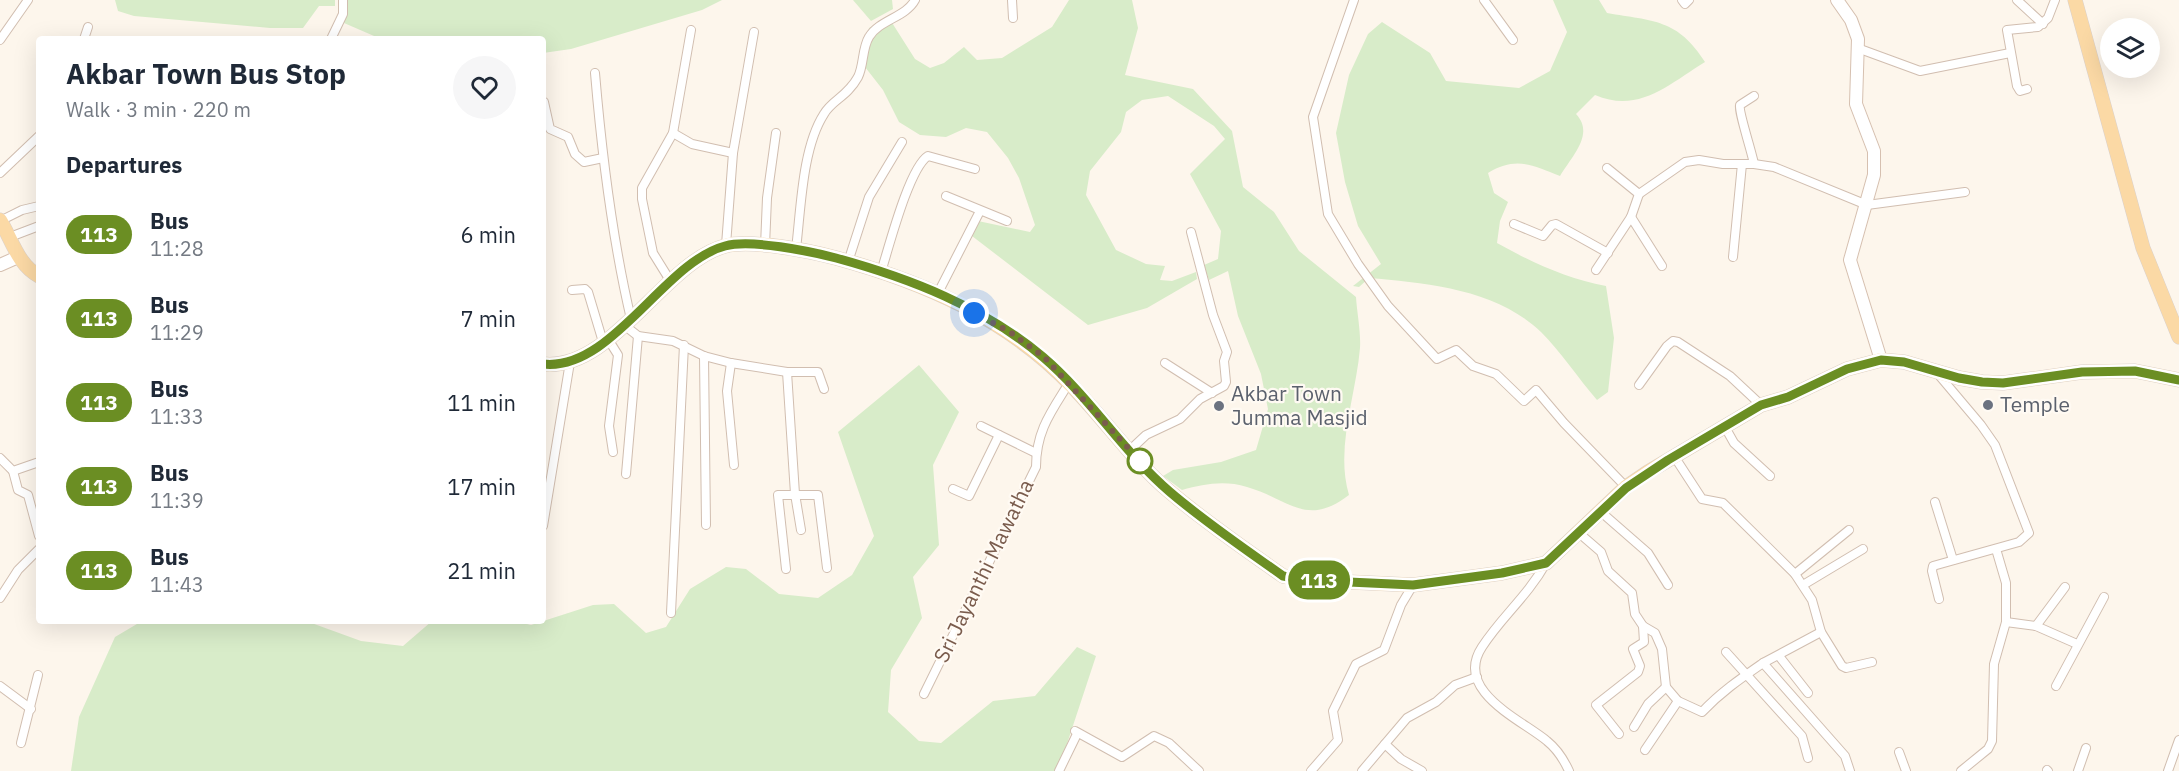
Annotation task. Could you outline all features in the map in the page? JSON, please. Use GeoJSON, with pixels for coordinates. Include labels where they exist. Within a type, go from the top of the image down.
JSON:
{"type":"FeatureCollection","features":[{"type":"Feature","properties":{"kind":"main road"},"geometry":{"type":"LineString","coordinates":[[2075,0],[2143,248],[2179,337]]}},
{"type":"Feature","properties":{"kind":"main road"},"geometry":{"type":"LineString","coordinates":[[0,220],[18,257],[36,274]]}},
{"type":"Feature","properties":{"kind":"main road"},"geometry":{"type":"LineString","coordinates":[[546,364],[570,362],[605,341],[671,282],[710,251],[726,245],[796,249],[848,261],[938,293],[1010,332],[1044,357],[1168,491],[1283,576],[1306,580],[1413,585],[1502,573],[1546,563],[1626,488],[1674,456],[1761,405],[1788,397],[1847,369],[1881,360],[1959,378],[2003,383],[2082,372],[2135,371],[2179,380]]}},
{"type":"Feature","properties":{"kind":"street"},"geometry":{"type":"LineString","coordinates":[[0,40],[28,0]]}},
{"type":"Feature","properties":{"kind":"street"},"geometry":{"type":"LineString","coordinates":[[332,36],[343,14],[343,0]]}},
{"type":"Feature","properties":{"kind":"street"},"geometry":{"type":"LineString","coordinates":[[796,249],[809,151],[824,112],[850,91],[863,67],[868,38],[887,21],[912,5],[915,0]]}},
{"type":"Feature","properties":{"kind":"street"},"geometry":{"type":"LineString","coordinates":[[1012,0],[1013,18]]}},
{"type":"Feature","properties":{"kind":"street"},"geometry":{"type":"LineString","coordinates":[[1354,0],[1313,117],[1328,214],[1358,264],[1388,306],[1437,359],[1456,350],[1473,366],[1496,374],[1524,401],[1536,390],[1626,488]]}},
{"type":"Feature","properties":{"kind":"street"},"geometry":{"type":"LineString","coordinates":[[1484,0],[1513,40]]}},
{"type":"Feature","properties":{"kind":"street"},"geometry":{"type":"LineString","coordinates":[[1682,0],[1685,4],[1689,0]]}},
{"type":"Feature","properties":{"kind":"street"},"geometry":{"type":"LineString","coordinates":[[2017,0],[2043,24]]}},
{"type":"Feature","properties":{"kind":"street"},"geometry":{"type":"LineString","coordinates":[[2027,89],[2018,90],[2007,30],[2028,30],[2043,24],[2049,18],[2055,0]]}},
{"type":"Feature","properties":{"kind":"street"},"geometry":{"type":"LineString","coordinates":[[1843,2],[1855,29],[1860,50],[1856,104],[1874,157],[1874,175],[1850,260],[1881,360]]}},
{"type":"Feature","properties":{"kind":"street"},"geometry":{"type":"LineString","coordinates":[[85,36],[88,27]]}},
{"type":"Feature","properties":{"kind":"street"},"geometry":{"type":"LineString","coordinates":[[671,282],[653,253],[642,199],[642,188],[673,134],[691,30]]}},
{"type":"Feature","properties":{"kind":"street"},"geometry":{"type":"LineString","coordinates":[[726,245],[733,153],[754,32]]}},
{"type":"Feature","properties":{"kind":"street"},"geometry":{"type":"LineString","coordinates":[[1860,50],[1920,71],[2010,53]]}},
{"type":"Feature","properties":{"kind":"street"},"geometry":{"type":"LineString","coordinates":[[596,73],[603,158],[619,267],[628,322],[638,336],[626,474]]}},
{"type":"Feature","properties":{"kind":"street"},"geometry":{"type":"LineString","coordinates":[[1754,96],[1740,105],[1738,110],[1749,137],[1754,164]]}},
{"type":"Feature","properties":{"kind":"street"},"geometry":{"type":"LineString","coordinates":[[546,111],[550,129],[568,137],[579,158],[584,162],[603,158]]}},
{"type":"Feature","properties":{"kind":"street"},"geometry":{"type":"LineString","coordinates":[[765,246],[767,198],[776,133]]}},
{"type":"Feature","properties":{"kind":"street"},"geometry":{"type":"LineString","coordinates":[[673,134],[692,144],[733,153]]}},
{"type":"Feature","properties":{"kind":"street"},"geometry":{"type":"LineString","coordinates":[[0,173],[36,139]]}},
{"type":"Feature","properties":{"kind":"street"},"geometry":{"type":"LineString","coordinates":[[848,261],[869,197],[902,142]]}},
{"type":"Feature","properties":{"kind":"street"},"geometry":{"type":"LineString","coordinates":[[880,272],[909,184],[924,158],[928,156],[975,169]]}},
{"type":"Feature","properties":{"kind":"street"},"geometry":{"type":"LineString","coordinates":[[1596,270],[1630,217],[1639,194],[1685,162],[1699,160],[1774,167],[1867,205],[1965,192]]}},
{"type":"Feature","properties":{"kind":"street"},"geometry":{"type":"LineString","coordinates":[[1733,256],[1742,164]]}},
{"type":"Feature","properties":{"kind":"street"},"geometry":{"type":"LineString","coordinates":[[1607,168],[1639,194]]}},
{"type":"Feature","properties":{"kind":"street"},"geometry":{"type":"LineString","coordinates":[[946,196],[1007,221]]}},
{"type":"Feature","properties":{"kind":"street"},"geometry":{"type":"LineString","coordinates":[[0,220],[36,207]]}},
{"type":"Feature","properties":{"kind":"street"},"geometry":{"type":"LineString","coordinates":[[938,293],[980,211]]}},
{"type":"Feature","properties":{"kind":"street"},"geometry":{"type":"LineString","coordinates":[[1630,217],[1662,266]]}},
{"type":"Feature","properties":{"kind":"street"},"geometry":{"type":"LineString","coordinates":[[1514,224],[1543,236],[1552,225],[1556,224],[1608,253]]}},
{"type":"Feature","properties":{"kind":"street"},"geometry":{"type":"LineString","coordinates":[[10,237],[36,227]]}},
{"type":"Feature","properties":{"kind":"street"},"geometry":{"type":"LineString","coordinates":[[1130,450],[1146,435],[1180,419],[1200,399],[1224,386],[1226,382],[1224,361],[1227,352],[1213,315],[1191,232]]}},
{"type":"Feature","properties":{"kind":"street"},"geometry":{"type":"LineString","coordinates":[[0,265],[18,257]]}},
{"type":"Feature","properties":{"kind":"street"},"geometry":{"type":"LineString","coordinates":[[572,290],[585,289],[588,292],[605,341],[618,355],[609,426],[612,452]]}},
{"type":"Feature","properties":{"kind":"street"},"geometry":{"type":"LineString","coordinates":[[638,336],[684,345],[704,356],[731,363],[787,372],[818,372],[824,389]]}},
{"type":"Feature","properties":{"kind":"street"},"geometry":{"type":"LineString","coordinates":[[1639,385],[1673,341],[1730,376],[1761,405]]}},
{"type":"Feature","properties":{"kind":"street"},"geometry":{"type":"LineString","coordinates":[[670,613],[684,345]]}},
{"type":"Feature","properties":{"kind":"street"},"geometry":{"type":"LineString","coordinates":[[704,356],[706,525]]}},
{"type":"Feature","properties":{"kind":"street"},"geometry":{"type":"LineString","coordinates":[[546,508],[570,362]]}},
{"type":"Feature","properties":{"kind":"street"},"geometry":{"type":"LineString","coordinates":[[731,363],[727,391],[734,465]]}},
{"type":"Feature","properties":{"kind":"street"},"geometry":{"type":"LineString","coordinates":[[1166,363],[1212,393]]}},
{"type":"Feature","properties":{"kind":"street"},"geometry":{"type":"LineString","coordinates":[[1935,371],[1995,445],[2029,533],[2019,542],[1933,566],[1932,571],[1939,599]]}},
{"type":"Feature","properties":{"kind":"street"},"geometry":{"type":"LineString","coordinates":[[787,372],[795,494],[801,530]]}},
{"type":"Feature","properties":{"kind":"street","name":"Sri Jayanthi Mawatha"},"geometry":{"type":"LineString","coordinates":[[924,694],[1036,466],[1036,453],[1042,429],[1069,383]]}},
{"type":"Feature","properties":{"kind":"street"},"geometry":{"type":"LineString","coordinates":[[981,426],[1036,453]]}},
{"type":"Feature","properties":{"kind":"street"},"geometry":{"type":"LineString","coordinates":[[1725,427],[1734,443],[1770,476]]}},
{"type":"Feature","properties":{"kind":"street"},"geometry":{"type":"LineString","coordinates":[[953,489],[969,496],[999,435]]}},
{"type":"Feature","properties":{"kind":"street"},"geometry":{"type":"LineString","coordinates":[[1674,456],[1702,499],[1723,503],[1795,574],[1812,600],[1821,632],[1842,666],[1846,668],[1872,662]]}},
{"type":"Feature","properties":{"kind":"street"},"geometry":{"type":"LineString","coordinates":[[0,458],[13,471],[18,490],[28,495],[36,525]]}},
{"type":"Feature","properties":{"kind":"street"},"geometry":{"type":"LineString","coordinates":[[13,471],[36,463]]}},
{"type":"Feature","properties":{"kind":"street"},"geometry":{"type":"LineString","coordinates":[[786,569],[778,495],[795,494],[818,495],[827,568]]}},
{"type":"Feature","properties":{"kind":"street"},"geometry":{"type":"LineString","coordinates":[[1935,502],[1953,560]]}},
{"type":"Feature","properties":{"kind":"street"},"geometry":{"type":"LineString","coordinates":[[1600,512],[1648,553],[1668,585]]}},
{"type":"Feature","properties":{"kind":"street"},"geometry":{"type":"LineString","coordinates":[[1795,574],[1849,530]]}},
{"type":"Feature","properties":{"kind":"street"},"geometry":{"type":"LineString","coordinates":[[1579,532],[1601,552],[1608,572],[1632,593],[1635,614],[1642,626],[1644,642],[1633,649],[1640,666],[1638,672],[1596,705],[1619,734]]}},
{"type":"Feature","properties":{"kind":"street"},"geometry":{"type":"LineString","coordinates":[[1803,585],[1863,549]]}},
{"type":"Feature","properties":{"kind":"street"},"geometry":{"type":"LineString","coordinates":[[1961,771],[1988,749],[1992,741],[1994,664],[2006,622],[2006,583],[1996,549]]}},
{"type":"Feature","properties":{"kind":"street"},"geometry":{"type":"LineString","coordinates":[[0,598],[18,570],[36,552]]}},
{"type":"Feature","properties":{"kind":"street"},"geometry":{"type":"LineString","coordinates":[[1546,563],[1532,588],[1481,647],[1475,663],[1477,677],[1503,713],[1548,742],[1564,760],[1569,771]]}},
{"type":"Feature","properties":{"kind":"street"},"geometry":{"type":"LineString","coordinates":[[1311,771],[1338,740],[1333,711],[1356,664],[1384,650],[1401,605],[1413,585]]}},
{"type":"Feature","properties":{"kind":"street"},"geometry":{"type":"LineString","coordinates":[[2036,626],[2065,587]]}},
{"type":"Feature","properties":{"kind":"street"},"geometry":{"type":"LineString","coordinates":[[2056,686],[2104,597]]}},
{"type":"Feature","properties":{"kind":"street"},"geometry":{"type":"LineString","coordinates":[[2006,622],[2036,626],[2077,644]]}},
{"type":"Feature","properties":{"kind":"street"},"geometry":{"type":"LineString","coordinates":[[1642,626],[1655,633],[1662,650],[1666,687],[1678,701],[1702,712],[1729,685],[1740,682],[1763,663],[1821,632]]}},
{"type":"Feature","properties":{"kind":"street"},"geometry":{"type":"LineString","coordinates":[[1726,652],[1802,736],[1808,758]]}},
{"type":"Feature","properties":{"kind":"street"},"geometry":{"type":"LineString","coordinates":[[1779,656],[1808,693]]}},
{"type":"Feature","properties":{"kind":"street"},"geometry":{"type":"LineString","coordinates":[[1763,663],[1845,756],[1850,771]]}},
{"type":"Feature","properties":{"kind":"street"},"geometry":{"type":"LineString","coordinates":[[21,743],[38,675]]}},
{"type":"Feature","properties":{"kind":"street"},"geometry":{"type":"LineString","coordinates":[[1362,771],[1407,718],[1436,702],[1455,685],[1477,677]]}},
{"type":"Feature","properties":{"kind":"street"},"geometry":{"type":"LineString","coordinates":[[0,686],[31,709]]}},
{"type":"Feature","properties":{"kind":"street"},"geometry":{"type":"LineString","coordinates":[[1634,727],[1648,704],[1666,687]]}},
{"type":"Feature","properties":{"kind":"street"},"geometry":{"type":"LineString","coordinates":[[1645,750],[1678,701]]}},
{"type":"Feature","properties":{"kind":"street"},"geometry":{"type":"LineString","coordinates":[[1059,771],[1076,732],[1122,757],[1154,736],[1169,743],[1200,771]]}},
{"type":"Feature","properties":{"kind":"street"},"geometry":{"type":"LineString","coordinates":[[2168,771],[2179,740]]}},
{"type":"Feature","properties":{"kind":"street"},"geometry":{"type":"LineString","coordinates":[[1385,744],[1401,759],[1422,771]]}},
{"type":"Feature","properties":{"kind":"street"},"geometry":{"type":"LineString","coordinates":[[2078,771],[2086,748]]}},
{"type":"Feature","properties":{"kind":"street"},"geometry":{"type":"LineString","coordinates":[[1899,752],[1906,771]]}},
{"type":"Feature","properties":{"kind":"green space"},"geometry":{"type":"Polygon","coordinates":[[[115,0],[335,0],[335,6],[319,6],[303,28],[270,28],[134,16],[118,11],[115,0]]]}},
{"type":"Feature","properties":{"kind":"green space"},"geometry":{"type":"Polygon","coordinates":[[[345,0],[722,0],[702,10],[571,49],[546,53],[546,36],[374,36],[344,23],[345,0]]]}},
{"type":"Feature","properties":{"kind":"green space"},"geometry":{"type":"Polygon","coordinates":[[[853,0],[892,0],[893,9],[871,21],[853,0]]]}},
{"type":"Feature","properties":{"kind":"green space"},"geometry":{"type":"Polygon","coordinates":[[[1069,0],[1132,0],[1138,28],[1125,75],[1193,89],[1232,131],[1243,187],[1274,212],[1299,251],[1356,297],[1360,348],[1344,459],[1349,495],[1334,505],[1309,510],[1298,508],[1247,487],[1222,483],[1182,490],[1163,476],[1173,470],[1221,462],[1256,450],[1268,409],[1261,374],[1238,316],[1228,271],[1209,280],[1204,265],[1218,259],[1221,231],[1190,174],[1225,139],[1214,126],[1168,96],[1142,100],[1126,112],[1121,132],[1090,171],[1086,195],[1116,250],[1146,264],[1165,266],[1160,280],[1172,281],[1196,272],[1197,279],[1147,308],[1088,325],[972,236],[978,221],[1030,232],[1035,225],[1019,178],[1008,158],[987,132],[966,128],[946,137],[920,135],[899,122],[883,90],[865,67],[869,28],[889,18],[915,59],[930,68],[944,63],[964,47],[977,60],[1002,58],[1052,27],[1069,0]]]}},
{"type":"Feature","properties":{"kind":"green space"},"geometry":{"type":"Polygon","coordinates":[[[1553,0],[1599,0],[1607,13],[1663,24],[1685,37],[1705,62],[1666,87],[1640,99],[1611,100],[1595,95],[1576,114],[1583,129],[1580,145],[1560,176],[1524,164],[1507,165],[1488,173],[1494,193],[1508,202],[1500,221],[1497,243],[1550,269],[1606,286],[1614,338],[1608,392],[1597,400],[1541,332],[1503,306],[1460,291],[1414,282],[1369,278],[1359,287],[1353,286],[1381,264],[1358,226],[1345,182],[1336,133],[1349,75],[1368,34],[1382,22],[1430,53],[1446,81],[1519,88],[1550,71],[1567,32],[1553,0]]]}},
{"type":"Feature","properties":{"kind":"green space"},"geometry":{"type":"Polygon","coordinates":[[[919,365],[959,412],[933,465],[939,545],[913,577],[922,618],[891,670],[888,712],[919,741],[941,743],[993,701],[1035,696],[1077,647],[1096,656],[1058,771],[71,771],[79,717],[115,637],[137,624],[314,624],[361,641],[403,646],[429,624],[546,624],[546,620],[593,605],[614,604],[646,633],[666,627],[690,589],[726,567],[746,569],[779,594],[818,598],[852,575],[874,536],[838,432],[919,365]]]}},
{"type":"Feature","properties":{"kind":"bus line","name":"113"},"geometry":{"type":"LineString","coordinates":[[546,364],[570,362],[608,339],[689,266],[710,251],[726,245],[796,249],[848,261],[938,293],[1010,332],[1044,357],[1168,491],[1283,576],[1306,580],[1355,580],[1413,585],[1528,569],[1546,563],[1626,488],[1648,472],[1761,405],[1788,397],[1847,369],[1881,360],[1904,362],[1959,378],[1982,382],[2003,383],[2082,372],[2135,371],[2179,380]]}},
{"type":"Feature","properties":{"kind":"place","name":"Temple"},"geometry":{"type":"Point","coordinates":[1988,405]}},
{"type":"Feature","properties":{"kind":"place","name":"Akbar Town Jumma Masjid"},"geometry":{"type":"Point","coordinates":[1219,406]}},
{"type":"Feature","properties":{"kind":"route"},"geometry":{"type":"LineString","coordinates":[[974,313],[1010,332],[1044,357],[1142,463],[1140,461]]}}]}
